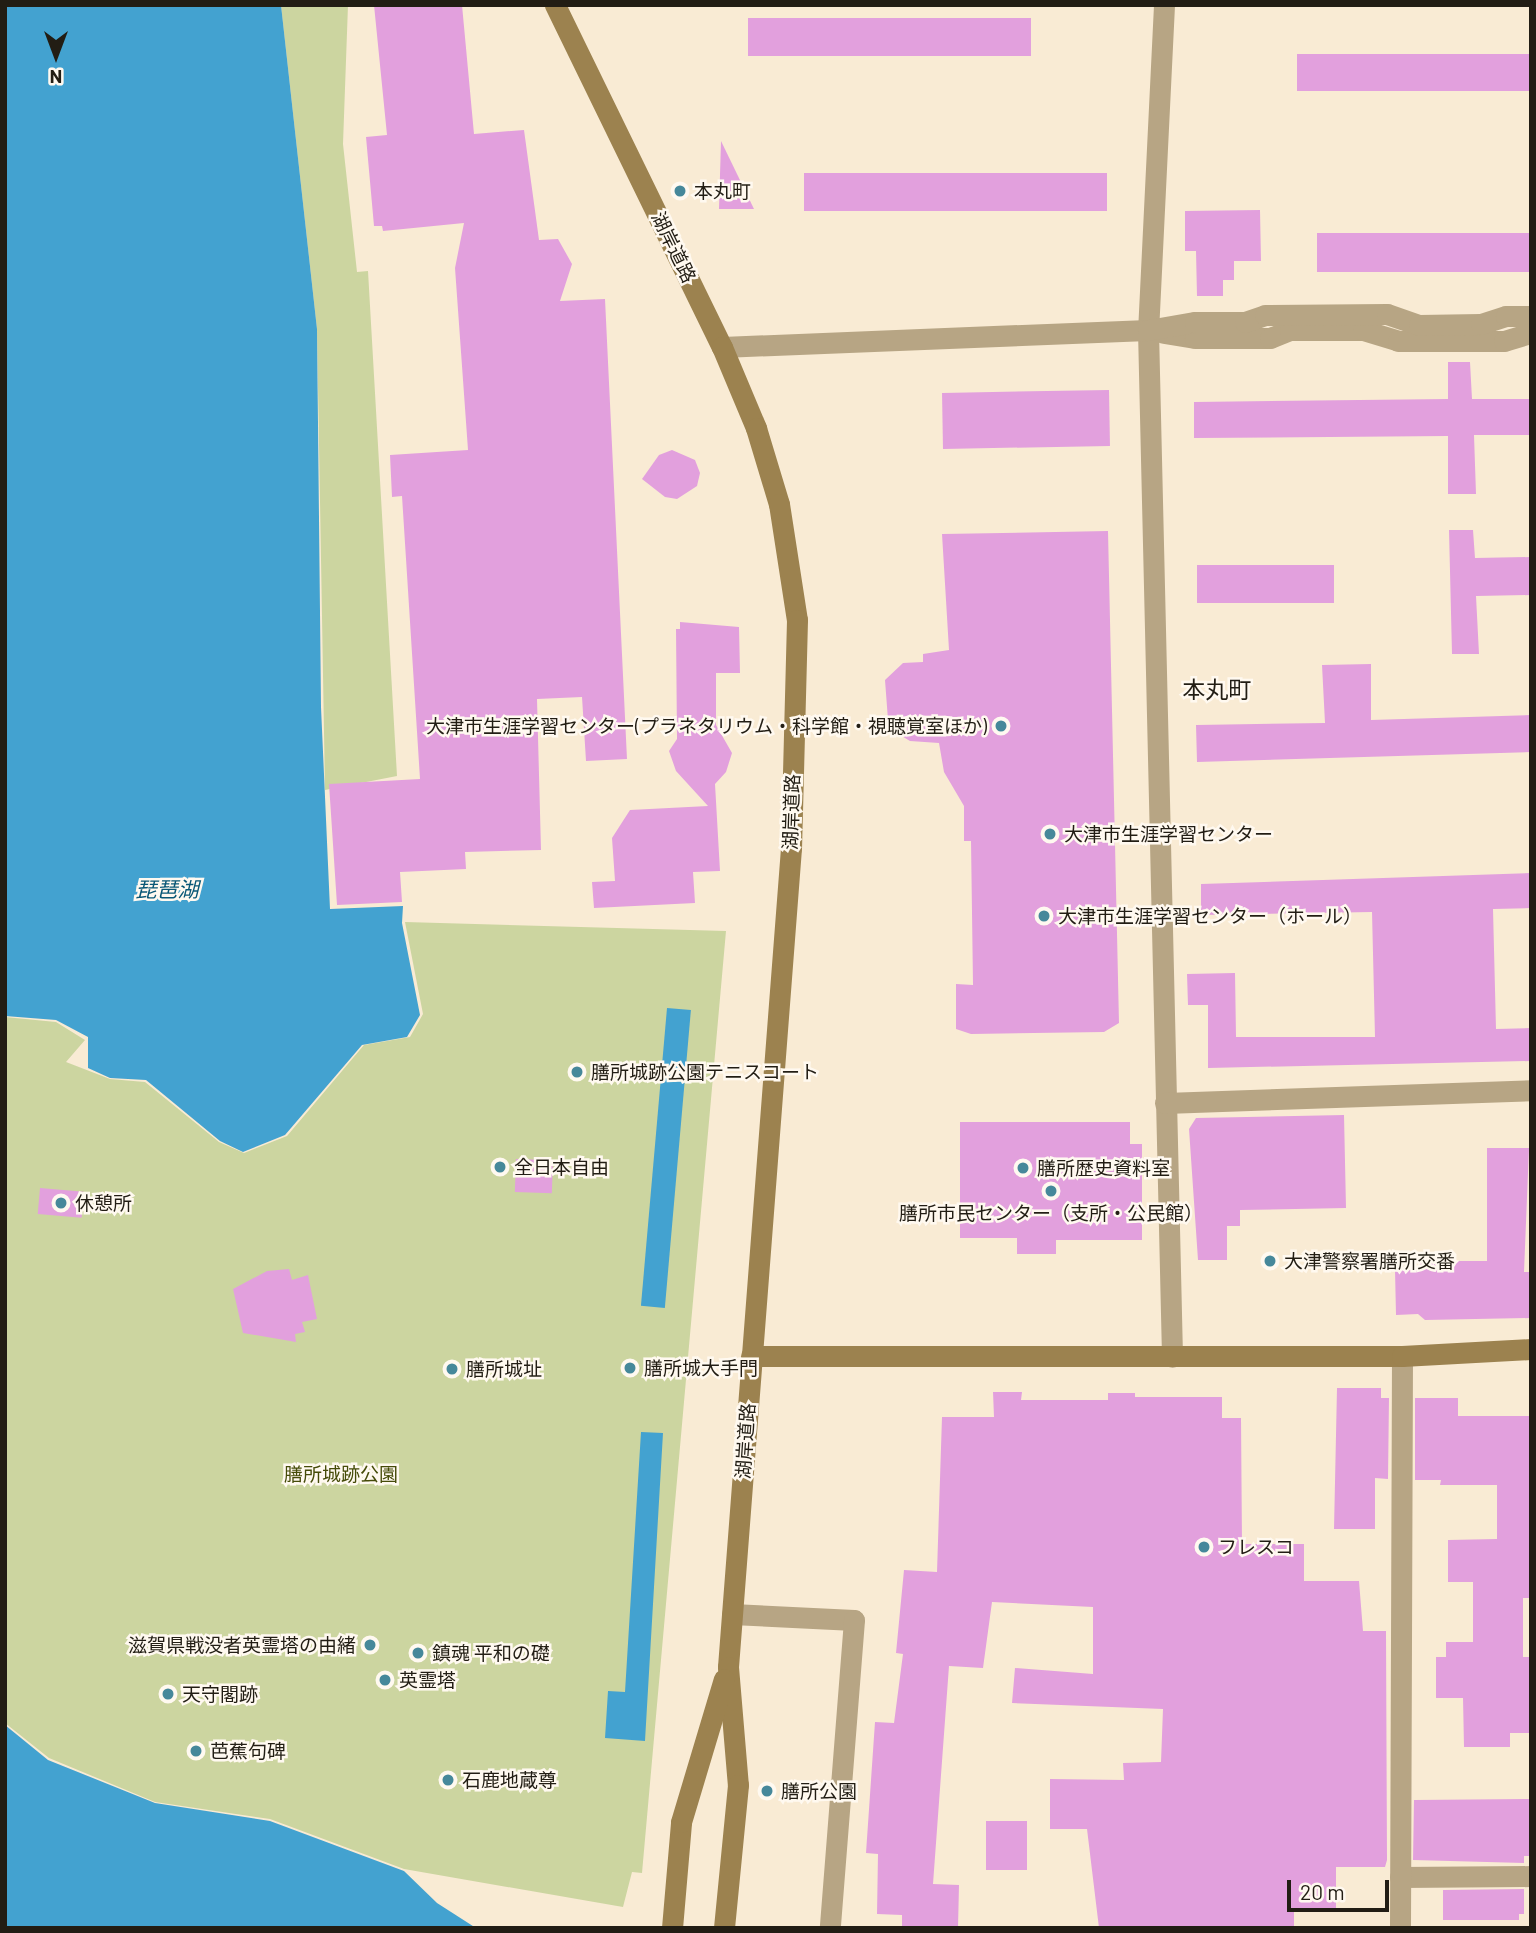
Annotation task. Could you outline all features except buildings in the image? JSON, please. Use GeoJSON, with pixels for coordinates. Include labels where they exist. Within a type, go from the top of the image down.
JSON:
{"type":"FeatureCollection","features":[{"type":"Feature","properties":{"kind":"main road","name":"湖岸道路"},"geometry":{"type":"LineString","coordinates":[[555,5],[722,347],[756,428],[779,504],[797,620],[791,848],[727,1667],[738,1785],[724,1928]]}},
{"type":"Feature","properties":{"kind":"main road"},"geometry":{"type":"LineString","coordinates":[[751,1356],[1402,1356],[1531,1349]]}},
{"type":"Feature","properties":{"kind":"main road","name":"湖岸道路"},"geometry":{"type":"LineString","coordinates":[[672,1928],[681,1822],[727,1667]]}},
{"type":"Feature","properties":{"kind":"street"},"geometry":{"type":"LineString","coordinates":[[1164,5],[1148,330],[1172,1357]]}},
{"type":"Feature","properties":{"kind":"street"},"geometry":{"type":"LineString","coordinates":[[722,347],[1148,330],[1195,322],[1245,322],[1265,315],[1387,314],[1419,325],[1481,324],[1506,316],[1531,316]]}},
{"type":"Feature","properties":{"kind":"street"},"geometry":{"type":"LineString","coordinates":[[1148,330],[1195,338],[1270,338],[1290,330],[1363,330],[1398,341],[1504,341],[1531,333]]}},
{"type":"Feature","properties":{"kind":"street"},"geometry":{"type":"LineString","coordinates":[[1165,1103],[1531,1090]]}},
{"type":"Feature","properties":{"kind":"street"},"geometry":{"type":"LineString","coordinates":[[1400,1928],[1402,1356]]}},
{"type":"Feature","properties":{"kind":"street"},"geometry":{"type":"LineString","coordinates":[[732,1614],[854,1620],[830,1928]]}},
{"type":"Feature","properties":{"kind":"street"},"geometry":{"type":"LineString","coordinates":[[1400,1877],[1531,1876]]}},
{"type":"Feature","properties":{"kind":"green space"},"geometry":{"type":"Polygon","coordinates":[[[281,5],[348,5],[343,144],[357,272],[368,271],[397,776],[325,790],[317,329],[281,5]]]}},
{"type":"Feature","properties":{"kind":"green space","name":"膳所城跡公園"},"geometry":{"type":"Polygon","coordinates":[[[405,922],[726,931],[642,1873],[632,1872],[623,1907],[404,1869],[270,1819],[155,1802],[49,1758],[5,1723],[5,1017],[56,1022],[85,1040],[66,1062],[110,1079],[145,1082],[219,1142],[244,1153],[287,1136],[364,1045],[410,1037],[423,1014],[405,922]]]}},
{"type":"Feature","properties":{"kind":"water","name":"琵琶湖"},"geometry":{"type":"Polygon","coordinates":[[[5,5],[281,5],[317,329],[321,707],[330,909],[403,906],[402,923],[420,1015],[407,1037],[362,1045],[285,1135],[243,1152],[220,1141],[146,1080],[110,1078],[88,1068],[88,1037],[56,1020],[5,1016],[5,5]]]}},
{"type":"Feature","properties":{"kind":"water"},"geometry":{"type":"Polygon","coordinates":[[[667,1008],[691,1010],[665,1308],[641,1306],[667,1008]]]}},
{"type":"Feature","properties":{"kind":"water"},"geometry":{"type":"Polygon","coordinates":[[[641,1432],[663,1433],[645,1741],[605,1738],[608,1691],[625,1692],[641,1432]]]}},
{"type":"Feature","properties":{"kind":"water"},"geometry":{"type":"Polygon","coordinates":[[[5,1725],[48,1760],[155,1803],[270,1821],[404,1871],[437,1903],[476,1928],[5,1928],[5,1725]]]}},
{"type":"Feature","properties":{"kind":"place","name":"本丸町"},"geometry":{"type":"Point","coordinates":[680,191]}},
{"type":"Feature","properties":{"kind":"place","name":"大津市生涯学習センター(プラネタリウム・科学館・視聴覚室ほか)"},"geometry":{"type":"Point","coordinates":[1001,726]}},
{"type":"Feature","properties":{"kind":"place","name":"大津市生涯学習センター"},"geometry":{"type":"Point","coordinates":[1050,834]}},
{"type":"Feature","properties":{"kind":"place","name":"大津市生涯学習センター（ホール）"},"geometry":{"type":"Point","coordinates":[1044,916]}},
{"type":"Feature","properties":{"kind":"place","name":"膳所城跡公園テニスコート"},"geometry":{"type":"Point","coordinates":[577,1072]}},
{"type":"Feature","properties":{"kind":"place","name":"全日本自由"},"geometry":{"type":"Point","coordinates":[500,1167]}},
{"type":"Feature","properties":{"kind":"place","name":"膳所歴史資料室"},"geometry":{"type":"Point","coordinates":[1023,1168]}},
{"type":"Feature","properties":{"kind":"place","name":"膳所市民センター（支所・公民館）"},"geometry":{"type":"Point","coordinates":[1051,1191]}},
{"type":"Feature","properties":{"kind":"place","name":"休憩所"},"geometry":{"type":"Point","coordinates":[61,1203]}},
{"type":"Feature","properties":{"kind":"place","name":"大津警察署膳所交番"},"geometry":{"type":"Point","coordinates":[1270,1261]}},
{"type":"Feature","properties":{"kind":"place","name":"膳所城大手門"},"geometry":{"type":"Point","coordinates":[630,1368]}},
{"type":"Feature","properties":{"kind":"place","name":"膳所城址"},"geometry":{"type":"Point","coordinates":[452,1369]}},
{"type":"Feature","properties":{"kind":"place","name":"フレスコ"},"geometry":{"type":"Point","coordinates":[1204,1547]}},
{"type":"Feature","properties":{"kind":"place","name":"滋賀県戦没者英霊塔の由緒"},"geometry":{"type":"Point","coordinates":[370,1645]}},
{"type":"Feature","properties":{"kind":"place","name":"鎮魂 平和の礎"},"geometry":{"type":"Point","coordinates":[418,1653]}},
{"type":"Feature","properties":{"kind":"place","name":"英霊塔"},"geometry":{"type":"Point","coordinates":[385,1680]}},
{"type":"Feature","properties":{"kind":"place","name":"天守閣跡"},"geometry":{"type":"Point","coordinates":[168,1694]}},
{"type":"Feature","properties":{"kind":"place","name":"芭蕉句碑"},"geometry":{"type":"Point","coordinates":[196,1751]}},
{"type":"Feature","properties":{"kind":"place","name":"石鹿地蔵尊"},"geometry":{"type":"Point","coordinates":[448,1780]}},
{"type":"Feature","properties":{"kind":"place","name":"膳所公園"},"geometry":{"type":"Point","coordinates":[767,1791]}},
{"type":"Feature","properties":{"kind":"district","name":"本丸町"},"geometry":{"type":"Point","coordinates":[1217,689]}}]}
